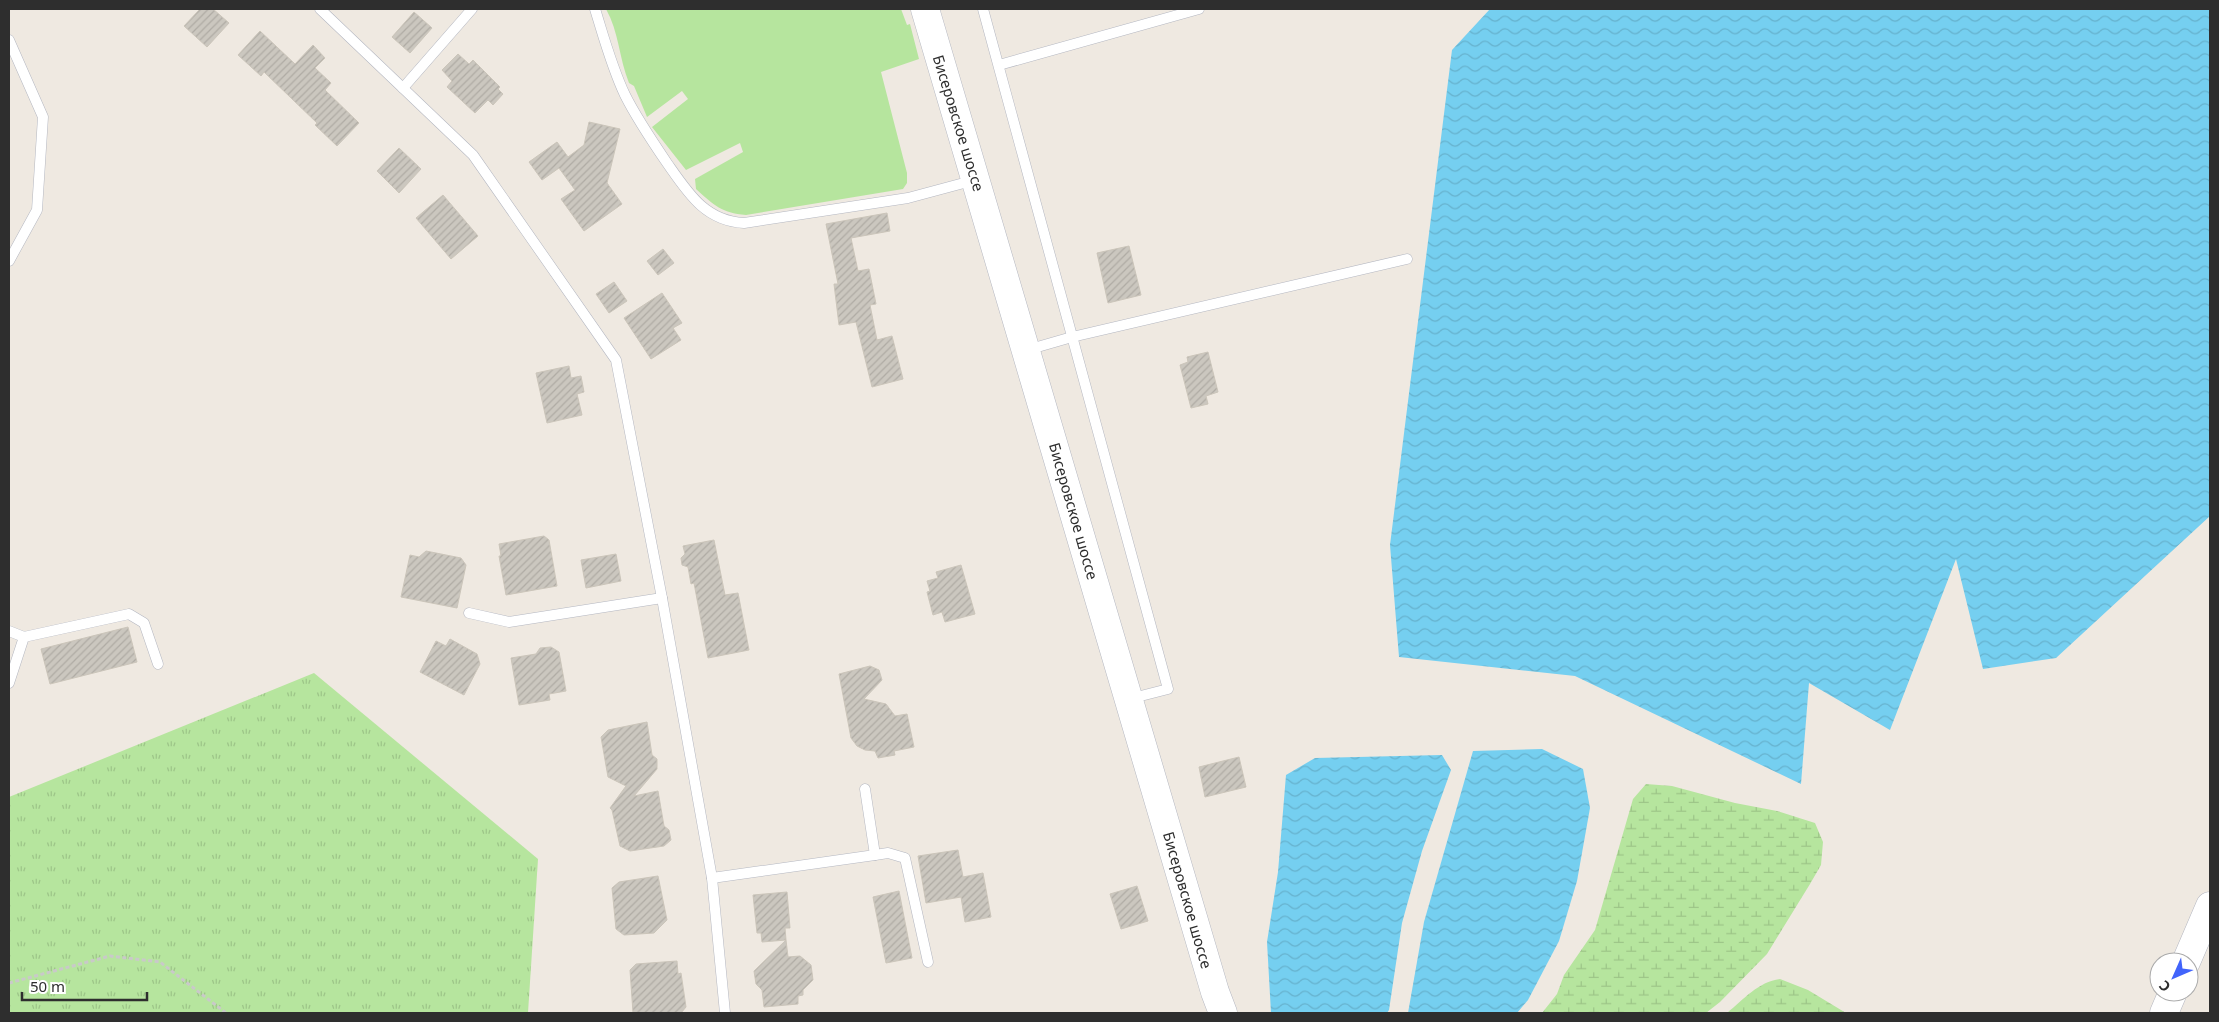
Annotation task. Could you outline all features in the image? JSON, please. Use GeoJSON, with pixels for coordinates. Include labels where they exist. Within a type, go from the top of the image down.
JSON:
{"type":"FeatureCollection","features":[{"type":"Feature","properties":{"kind":"main road","name":"Бисеровское шоссе"},"geometry":{"type":"LineString","coordinates":[[925,9],[1027,350],[1128,700],[1215,992],[1223,1013]]}},
{"type":"Feature","properties":{"kind":"main road"},"geometry":{"type":"LineString","coordinates":[[2190,952],[2210,906]]}},
{"type":"Feature","properties":{"kind":"lane"},"geometry":{"type":"LineString","coordinates":[[320,9],[473,156],[616,360],[662,598],[712,878],[725,1013]]}},
{"type":"Feature","properties":{"kind":"lane"},"geometry":{"type":"LineString","coordinates":[[403,88],[472,9]]}},
{"type":"Feature","properties":{"kind":"lane"},"geometry":{"type":"LineString","coordinates":[[595,9],[614,67],[642,127],[680,182],[699,205],[713,216],[728,222],[744,223],[908,198],[977,180]]}},
{"type":"Feature","properties":{"kind":"lane"},"geometry":{"type":"LineString","coordinates":[[983,9],[1168,689],[1128,700]]}},
{"type":"Feature","properties":{"kind":"lane"},"geometry":{"type":"LineString","coordinates":[[999,65],[1199,9]]}},
{"type":"Feature","properties":{"kind":"lane"},"geometry":{"type":"LineString","coordinates":[[9,40],[43,117],[37,210],[9,260]]}},
{"type":"Feature","properties":{"kind":"lane"},"geometry":{"type":"LineString","coordinates":[[1027,350],[1072,337],[1407,258]]}},
{"type":"Feature","properties":{"kind":"lane"},"geometry":{"type":"LineString","coordinates":[[469,613],[509,622],[662,598]]}},
{"type":"Feature","properties":{"kind":"lane"},"geometry":{"type":"LineString","coordinates":[[9,631],[24,637],[128,614],[144,623],[158,664]]}},
{"type":"Feature","properties":{"kind":"lane"},"geometry":{"type":"LineString","coordinates":[[9,684],[24,637]]}},
{"type":"Feature","properties":{"kind":"lane"},"geometry":{"type":"LineString","coordinates":[[865,790],[876,855]]}},
{"type":"Feature","properties":{"kind":"lane"},"geometry":{"type":"LineString","coordinates":[[712,878],[888,853],[905,858],[928,962]]}},
{"type":"Feature","properties":{"kind":"path"},"geometry":{"type":"LineString","coordinates":[[9,983],[110,956],[160,962],[226,1013]]}},
{"type":"Feature","properties":{"kind":"green space"},"geometry":{"type":"Polygon","coordinates":[[[606,9],[901,9],[907,25],[910,24],[919,59],[881,72],[907,173],[907,183],[903,189],[746,215],[730,212],[718,207],[696,189],[695,179],[743,152],[740,143],[686,170],[652,127],[688,99],[682,91],[647,117],[634,86],[629,83],[614,27],[606,9]]]}},
{"type":"Feature","properties":{"kind":"green space"},"geometry":{"type":"Polygon","coordinates":[[[314,673],[538,859],[528,1013],[9,1013],[9,797],[314,673]]]}},
{"type":"Feature","properties":{"kind":"green space"},"geometry":{"type":"Polygon","coordinates":[[[1646,784],[1672,786],[1735,803],[1777,811],[1815,823],[1823,842],[1821,865],[1767,954],[1720,1002],[1706,1013],[1542,1013],[1557,994],[1564,975],[1595,930],[1633,799],[1646,784]]]}},
{"type":"Feature","properties":{"kind":"green space"},"geometry":{"type":"Polygon","coordinates":[[[1780,979],[1808,990],[1846,1013],[1727,1013],[1758,987],[1780,979]]]}},
{"type":"Feature","properties":{"kind":"water"},"geometry":{"type":"Polygon","coordinates":[[[1490,9],[2210,9],[2210,516],[2056,658],[1983,669],[1956,559],[1890,730],[1809,683],[1801,784],[1575,676],[1399,657],[1390,545],[1452,50],[1490,9]]]}},
{"type":"Feature","properties":{"kind":"water"},"geometry":{"type":"Polygon","coordinates":[[[1542,749],[1583,769],[1590,808],[1577,881],[1559,941],[1528,1000],[1517,1013],[1408,1013],[1424,922],[1473,751],[1542,749]]]}},
{"type":"Feature","properties":{"kind":"water"},"geometry":{"type":"Polygon","coordinates":[[[1442,755],[1451,770],[1422,851],[1402,923],[1389,1010],[1387,1013],[1271,1013],[1267,942],[1278,872],[1286,775],[1315,758],[1442,755]]]}},
{"type":"Feature","properties":{"kind":"building"},"geometry":{"type":"Polygon","coordinates":[[[200,9],[213,9],[229,23],[207,47],[184,26],[200,9]]]}},
{"type":"Feature","properties":{"kind":"building"},"geometry":{"type":"Polygon","coordinates":[[[414,12],[432,28],[410,53],[392,37],[414,12]]]}},
{"type":"Feature","properties":{"kind":"building"},"geometry":{"type":"Polygon","coordinates":[[[260,31],[295,64],[313,45],[325,58],[315,68],[331,83],[325,90],[359,123],[337,146],[315,125],[317,123],[264,72],[261,76],[238,55],[260,31]]]}},
{"type":"Feature","properties":{"kind":"building"},"geometry":{"type":"Polygon","coordinates":[[[458,54],[469,64],[473,60],[500,87],[498,89],[503,94],[493,105],[488,100],[475,113],[447,87],[452,81],[442,70],[458,54]]]}},
{"type":"Feature","properties":{"kind":"building"},"geometry":{"type":"Polygon","coordinates":[[[589,122],[620,129],[607,183],[622,204],[584,231],[561,199],[575,190],[559,168],[542,180],[529,162],[557,142],[568,157],[584,145],[589,122]]]}},
{"type":"Feature","properties":{"kind":"building"},"geometry":{"type":"Polygon","coordinates":[[[399,148],[421,169],[399,193],[377,171],[399,148]]]}},
{"type":"Feature","properties":{"kind":"building"},"geometry":{"type":"Polygon","coordinates":[[[443,195],[478,236],[451,259],[416,218],[443,195]]]}},
{"type":"Feature","properties":{"kind":"building"},"geometry":{"type":"Polygon","coordinates":[[[887,213],[890,231],[851,238],[858,271],[869,269],[876,304],[870,305],[877,340],[892,336],[903,379],[872,387],[856,322],[839,325],[834,284],[838,284],[826,224],[887,213]]]}},
{"type":"Feature","properties":{"kind":"building"},"geometry":{"type":"Polygon","coordinates":[[[1129,246],[1141,295],[1108,303],[1097,253],[1129,246]]]}},
{"type":"Feature","properties":{"kind":"building"},"geometry":{"type":"Polygon","coordinates":[[[663,249],[674,263],[658,275],[647,261],[663,249]]]}},
{"type":"Feature","properties":{"kind":"building"},"geometry":{"type":"Polygon","coordinates":[[[614,282],[627,301],[609,313],[596,294],[614,282]]]}},
{"type":"Feature","properties":{"kind":"building"},"geometry":{"type":"Polygon","coordinates":[[[662,293],[682,323],[673,328],[681,340],[651,359],[624,318],[662,293]]]}},
{"type":"Feature","properties":{"kind":"building"},"geometry":{"type":"Polygon","coordinates":[[[1208,352],[1218,392],[1206,396],[1208,404],[1191,408],[1180,365],[1188,362],[1187,357],[1208,352]]]}},
{"type":"Feature","properties":{"kind":"building"},"geometry":{"type":"Polygon","coordinates":[[[569,366],[571,378],[581,376],[584,392],[577,394],[582,415],[547,423],[536,373],[569,366]]]}},
{"type":"Feature","properties":{"kind":"building"},"geometry":{"type":"Polygon","coordinates":[[[544,536],[549,540],[557,586],[506,595],[499,556],[501,556],[499,544],[544,536]]]}},
{"type":"Feature","properties":{"kind":"building"},"geometry":{"type":"Polygon","coordinates":[[[714,540],[725,595],[738,593],[749,650],[708,658],[694,583],[691,584],[688,567],[682,565],[681,558],[685,554],[683,546],[714,540]]]}},
{"type":"Feature","properties":{"kind":"building"},"geometry":{"type":"Polygon","coordinates":[[[426,551],[461,558],[466,565],[457,608],[401,597],[410,555],[419,557],[426,551]]]}},
{"type":"Feature","properties":{"kind":"building"},"geometry":{"type":"Polygon","coordinates":[[[616,554],[621,581],[586,588],[581,560],[616,554]]]}},
{"type":"Feature","properties":{"kind":"building"},"geometry":{"type":"Polygon","coordinates":[[[961,565],[975,614],[945,622],[942,612],[933,615],[927,592],[930,591],[927,581],[938,578],[936,572],[961,565]]]}},
{"type":"Feature","properties":{"kind":"building"},"geometry":{"type":"Polygon","coordinates":[[[128,627],[137,662],[50,684],[41,649],[128,627]]]}},
{"type":"Feature","properties":{"kind":"building"},"geometry":{"type":"Polygon","coordinates":[[[450,639],[477,654],[480,664],[464,695],[420,672],[436,641],[446,646],[450,639]]]}},
{"type":"Feature","properties":{"kind":"building"},"geometry":{"type":"Polygon","coordinates":[[[551,647],[559,652],[566,691],[549,694],[550,700],[519,705],[511,658],[536,654],[540,648],[551,647]]]}},
{"type":"Feature","properties":{"kind":"building"},"geometry":{"type":"Polygon","coordinates":[[[870,666],[879,670],[882,680],[864,699],[886,704],[895,716],[907,714],[914,747],[894,751],[895,755],[878,758],[875,751],[865,750],[857,746],[851,738],[839,674],[870,666]]]}},
{"type":"Feature","properties":{"kind":"building"},"geometry":{"type":"Polygon","coordinates":[[[647,722],[652,755],[657,759],[657,769],[634,796],[658,791],[664,826],[669,830],[671,840],[664,846],[630,851],[620,846],[610,808],[626,786],[608,777],[601,737],[608,730],[647,722]]]}},
{"type":"Feature","properties":{"kind":"building"},"geometry":{"type":"Polygon","coordinates":[[[1239,757],[1246,787],[1205,797],[1199,767],[1239,757]]]}},
{"type":"Feature","properties":{"kind":"building"},"geometry":{"type":"Polygon","coordinates":[[[958,850],[963,877],[983,873],[991,917],[965,922],[961,897],[926,903],[918,856],[958,850]]]}},
{"type":"Feature","properties":{"kind":"building"},"geometry":{"type":"Polygon","coordinates":[[[658,876],[667,920],[654,933],[624,935],[616,929],[612,888],[619,882],[658,876]]]}},
{"type":"Feature","properties":{"kind":"building"},"geometry":{"type":"Polygon","coordinates":[[[1137,886],[1148,921],[1121,929],[1110,894],[1137,886]]]}},
{"type":"Feature","properties":{"kind":"building"},"geometry":{"type":"Polygon","coordinates":[[[899,891],[912,958],[886,963],[873,897],[899,891]]]}},
{"type":"Feature","properties":{"kind":"building"},"geometry":{"type":"Polygon","coordinates":[[[787,892],[790,928],[785,928],[786,940],[762,942],[761,933],[757,933],[753,895],[787,892]]]}},
{"type":"Feature","properties":{"kind":"building"},"geometry":{"type":"Polygon","coordinates":[[[786,940],[788,957],[800,956],[811,965],[813,980],[803,990],[803,995],[798,996],[798,1004],[764,1007],[762,990],[756,984],[754,971],[786,940]]]}},
{"type":"Feature","properties":{"kind":"building"},"geometry":{"type":"Polygon","coordinates":[[[677,961],[678,974],[681,973],[686,1007],[681,1013],[633,1013],[630,970],[636,964],[677,961]]]}}]}
